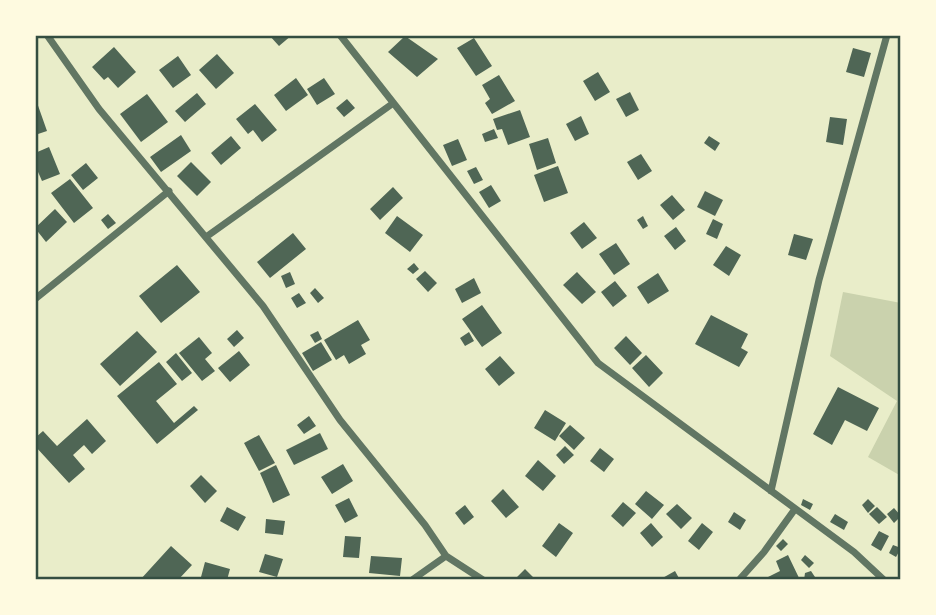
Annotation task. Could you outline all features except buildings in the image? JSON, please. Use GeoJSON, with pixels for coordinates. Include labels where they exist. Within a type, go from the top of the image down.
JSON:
{"type":"FeatureCollection","features":[{"type":"Feature","properties":{"kind":"street"},"geometry":{"type":"LineString","coordinates":[[47,35],[99,109],[263,306],[340,420],[425,525],[446,556],[483,580]]}},
{"type":"Feature","properties":{"kind":"street"},"geometry":{"type":"LineString","coordinates":[[340,35],[598,363],[854,552],[884,580]]}},
{"type":"Feature","properties":{"kind":"street"},"geometry":{"type":"LineString","coordinates":[[771,491],[819,280],[887,35]]}},
{"type":"Feature","properties":{"kind":"street"},"geometry":{"type":"LineString","coordinates":[[206,237],[392,104]]}},
{"type":"Feature","properties":{"kind":"street"},"geometry":{"type":"LineString","coordinates":[[35,299],[169,191]]}},
{"type":"Feature","properties":{"kind":"street"},"geometry":{"type":"LineString","coordinates":[[739,580],[764,552],[795,509]]}},
{"type":"Feature","properties":{"kind":"street"},"geometry":{"type":"LineString","coordinates":[[412,580],[446,556]]}},
{"type":"Feature","properties":{"kind":"green space"},"geometry":{"type":"Polygon","coordinates":[[[843,292],[901,303],[901,476],[868,457],[897,401],[830,356],[843,292]]]}}]}
